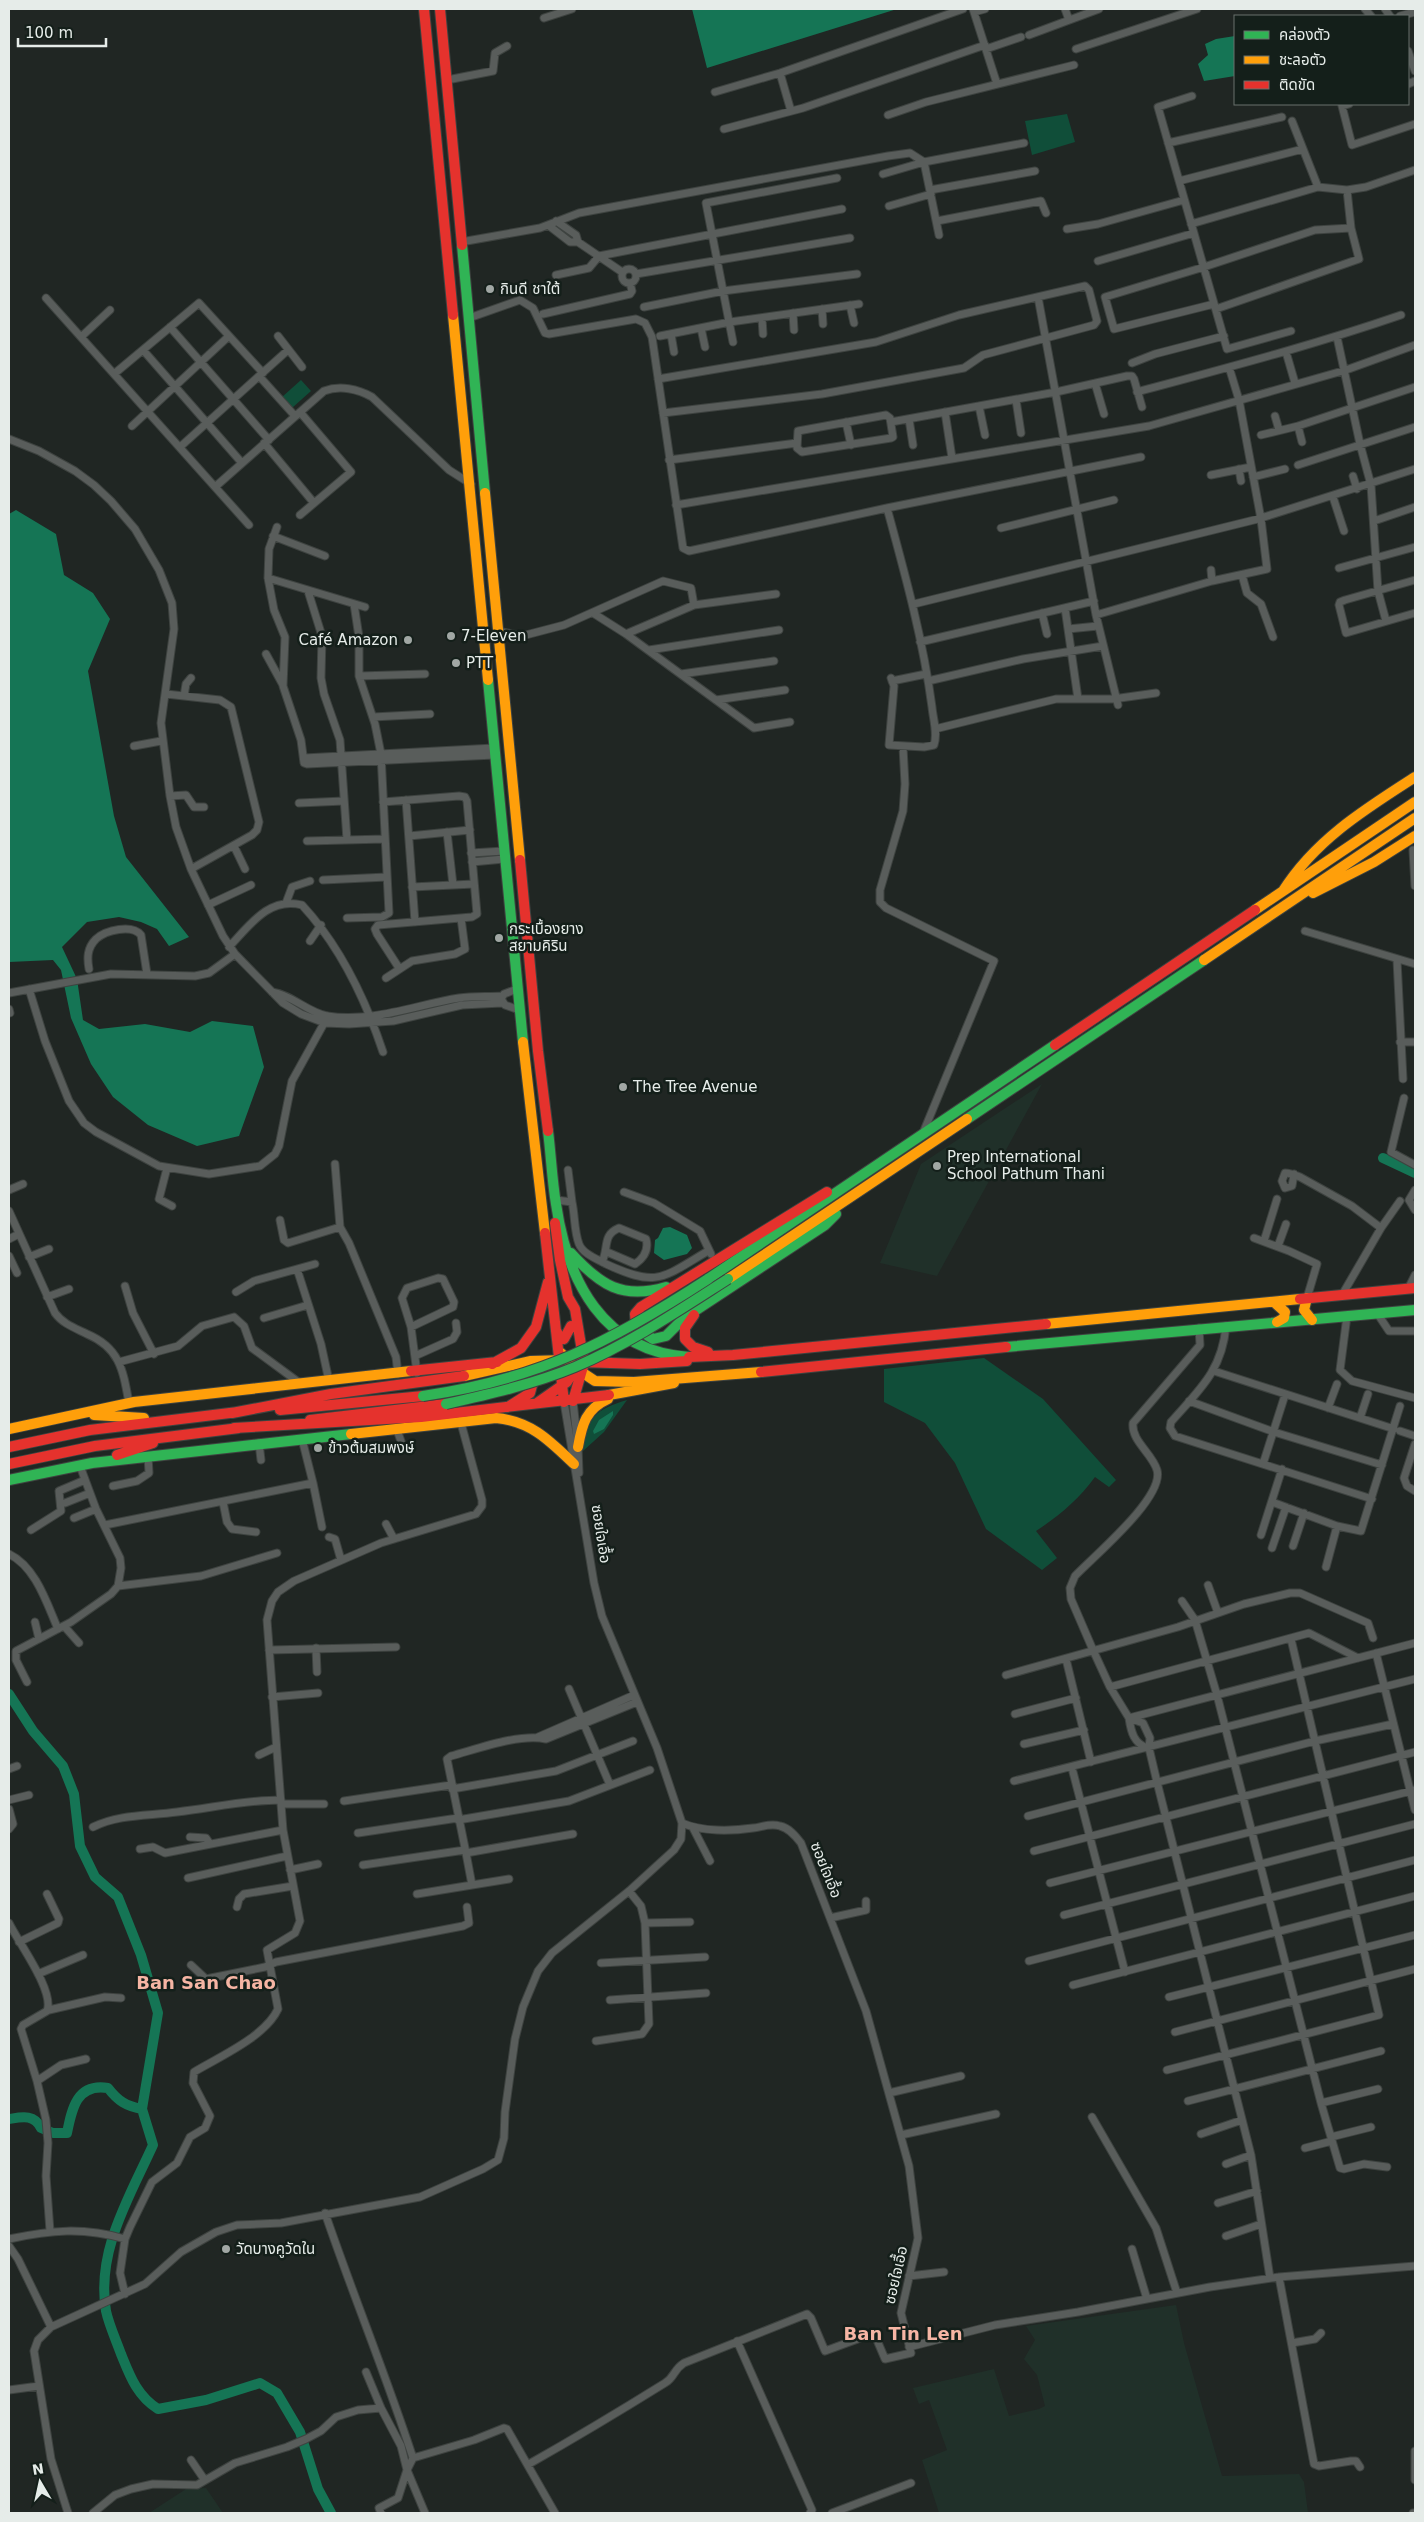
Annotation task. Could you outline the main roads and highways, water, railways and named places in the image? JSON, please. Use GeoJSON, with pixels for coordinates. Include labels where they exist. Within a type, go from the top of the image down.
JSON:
{"type":"FeatureCollection","features":[{"type":"Feature","properties":{"kind":"main road"},"geometry":{"type":"LineString","coordinates":[[424,9],[519,1010],[550,1278],[559,1337],[564,1339],[572,1326]]}},
{"type":"Feature","properties":{"kind":"main road"},"geometry":{"type":"LineString","coordinates":[[440,9],[538,1051],[556,1203],[567,1249],[583,1288],[595,1307],[608,1322],[637,1345],[656,1352],[685,1356],[732,1354]]}},
{"type":"Feature","properties":{"kind":"main road"},"geometry":{"type":"LineString","coordinates":[[478,576],[493,574]]}},
{"type":"Feature","properties":{"kind":"main road"},"geometry":{"type":"LineString","coordinates":[[1282,892],[1300,864],[1350,821],[1415,777]]}},
{"type":"Feature","properties":{"kind":"main road"},"geometry":{"type":"LineString","coordinates":[[9,1447],[90,1430],[168,1419],[423,1396],[469,1388],[560,1361],[622,1331],[708,1279],[1415,802]]}},
{"type":"Feature","properties":{"kind":"main road"},"geometry":{"type":"LineString","coordinates":[[1320,886],[1415,818]]}},
{"type":"Feature","properties":{"kind":"main road"},"geometry":{"type":"LineString","coordinates":[[9,1464],[95,1446],[446,1404],[528,1383],[592,1360],[631,1339],[728,1279],[1289,903],[1320,886],[1374,862],[1415,836]]}},
{"type":"Feature","properties":{"kind":"main road"},"geometry":{"type":"LineString","coordinates":[[854,1196],[825,1225],[684,1318],[666,1336],[653,1339],[636,1328],[635,1314],[641,1307],[712,1255],[866,1172]]}},
{"type":"Feature","properties":{"kind":"main road"},"geometry":{"type":"LineString","coordinates":[[556,1203],[555,1223],[572,1326],[572,1362],[567,1396]]}},
{"type":"Feature","properties":{"kind":"main road"},"geometry":{"type":"LineString","coordinates":[[567,1249],[588,1273],[615,1288],[630,1293],[647,1292],[676,1283]]}},
{"type":"Feature","properties":{"kind":"main road"},"geometry":{"type":"LineString","coordinates":[[454,1378],[497,1362],[521,1348],[536,1327],[550,1278]]}},
{"type":"Feature","properties":{"kind":"main road"},"geometry":{"type":"LineString","coordinates":[[232,1413],[331,1394],[454,1378],[544,1359],[572,1362],[589,1369],[617,1364],[676,1362],[732,1354],[1412,1288]]}},
{"type":"Feature","properties":{"kind":"main road"},"geometry":{"type":"LineString","coordinates":[[567,1396],[572,1362],[575,1309],[568,1297]]}},
{"type":"Feature","properties":{"kind":"main road"},"geometry":{"type":"LineString","coordinates":[[1307,1298],[1304,1310],[1312,1320]]}},
{"type":"Feature","properties":{"kind":"main road"},"geometry":{"type":"LineString","coordinates":[[1274,1302],[1284,1308],[1286,1312],[1284,1318],[1277,1322]]}},
{"type":"Feature","properties":{"kind":"main road"},"geometry":{"type":"LineString","coordinates":[[698,1310],[688,1321],[684,1332],[689,1345],[697,1350],[732,1354]]}},
{"type":"Feature","properties":{"kind":"main road"},"geometry":{"type":"LineString","coordinates":[[557,1332],[572,1362],[600,1382],[702,1377],[1200,1328],[1415,1310]]}},
{"type":"Feature","properties":{"kind":"main road"},"geometry":{"type":"LineString","coordinates":[[9,1429],[80,1415],[128,1398],[417,1373],[497,1362]]}},
{"type":"Feature","properties":{"kind":"main road"},"geometry":{"type":"LineString","coordinates":[[567,1396],[572,1362]]}},
{"type":"Feature","properties":{"kind":"main road"},"geometry":{"type":"LineString","coordinates":[[676,1362],[674,1370],[686,1377]]}},
{"type":"Feature","properties":{"kind":"main road"},"geometry":{"type":"LineString","coordinates":[[516,1364],[538,1368],[567,1396]]}},
{"type":"Feature","properties":{"kind":"main road"},"geometry":{"type":"LineString","coordinates":[[482,1420],[525,1398],[532,1387],[530,1373],[527,1368],[516,1364]]}},
{"type":"Feature","properties":{"kind":"main road"},"geometry":{"type":"LineString","coordinates":[[234,1428],[388,1421],[498,1411],[533,1405],[567,1396],[620,1394],[702,1377]]}},
{"type":"Feature","properties":{"kind":"main road"},"geometry":{"type":"LineString","coordinates":[[578,1447],[586,1413],[594,1405],[620,1394]]}},
{"type":"Feature","properties":{"kind":"main road"},"geometry":{"type":"LineString","coordinates":[[533,1405],[567,1396]]}},
{"type":"Feature","properties":{"kind":"main road"},"geometry":{"type":"LineString","coordinates":[[80,1415],[168,1419]]}},
{"type":"Feature","properties":{"kind":"main road"},"geometry":{"type":"LineString","coordinates":[[92,1463],[259,1443],[509,1418],[525,1422],[556,1446],[574,1464]]}},
{"type":"Feature","properties":{"kind":"main road"},"geometry":{"type":"LineString","coordinates":[[388,1421],[447,1424]]}},
{"type":"Feature","properties":{"kind":"main road"},"geometry":{"type":"LineString","coordinates":[[12,1479],[92,1463],[178,1435]]}},
{"type":"Feature","properties":{"kind":"waterway"},"geometry":{"type":"LineString","coordinates":[[1383,1158],[1415,1173]]}},
{"type":"Feature","properties":{"kind":"waterway"},"geometry":{"type":"LineString","coordinates":[[9,1694],[33,1731],[63,1766],[74,1794],[80,1846],[95,1877],[118,1897],[141,1955],[158,2013],[142,2109],[153,2145],[117,2225],[106,2267],[104,2289],[106,2311],[121,2354],[139,2392],[158,2409],[206,2400],[260,2383],[277,2393],[300,2432],[318,2489],[331,2513]]}},
{"type":"Feature","properties":{"kind":"waterway"},"geometry":{"type":"LineString","coordinates":[[9,2119],[27,2117],[35,2120],[41,2128],[53,2133],[67,2133],[71,2115],[78,2099],[89,2089],[98,2087],[108,2088],[123,2102],[142,2109]]}},
{"type":"Feature","properties":{"kind":"place","name":"กินดี ชาใต้"},"geometry":{"type":"Point","coordinates":[490,289]}},
{"type":"Feature","properties":{"kind":"place","name":"7-Eleven"},"geometry":{"type":"Point","coordinates":[451,636]}},
{"type":"Feature","properties":{"kind":"place","name":"Café Amazon"},"geometry":{"type":"Point","coordinates":[408,640]}},
{"type":"Feature","properties":{"kind":"place","name":"PTT"},"geometry":{"type":"Point","coordinates":[456,663]}},
{"type":"Feature","properties":{"kind":"place","name":"กระเบื้องยาง สยามคิริน"},"geometry":{"type":"Point","coordinates":[499,938]}},
{"type":"Feature","properties":{"kind":"place","name":"The Tree Avenue"},"geometry":{"type":"Point","coordinates":[623,1087]}},
{"type":"Feature","properties":{"kind":"place","name":"Prep International School Pathum Thani"},"geometry":{"type":"Point","coordinates":[937,1166]}},
{"type":"Feature","properties":{"kind":"place","name":"ข้าวต้มสมพงษ์"},"geometry":{"type":"Point","coordinates":[318,1448]}},
{"type":"Feature","properties":{"kind":"place","name":"วัดบางคูวัดใน"},"geometry":{"type":"Point","coordinates":[226,2249]}},
{"type":"Feature","properties":{"kind":"district","name":"Ban San Chao"},"geometry":{"type":"Point","coordinates":[206,1982]}},
{"type":"Feature","properties":{"kind":"district","name":"Ban Tin Len"},"geometry":{"type":"Point","coordinates":[903,2333]}}]}
